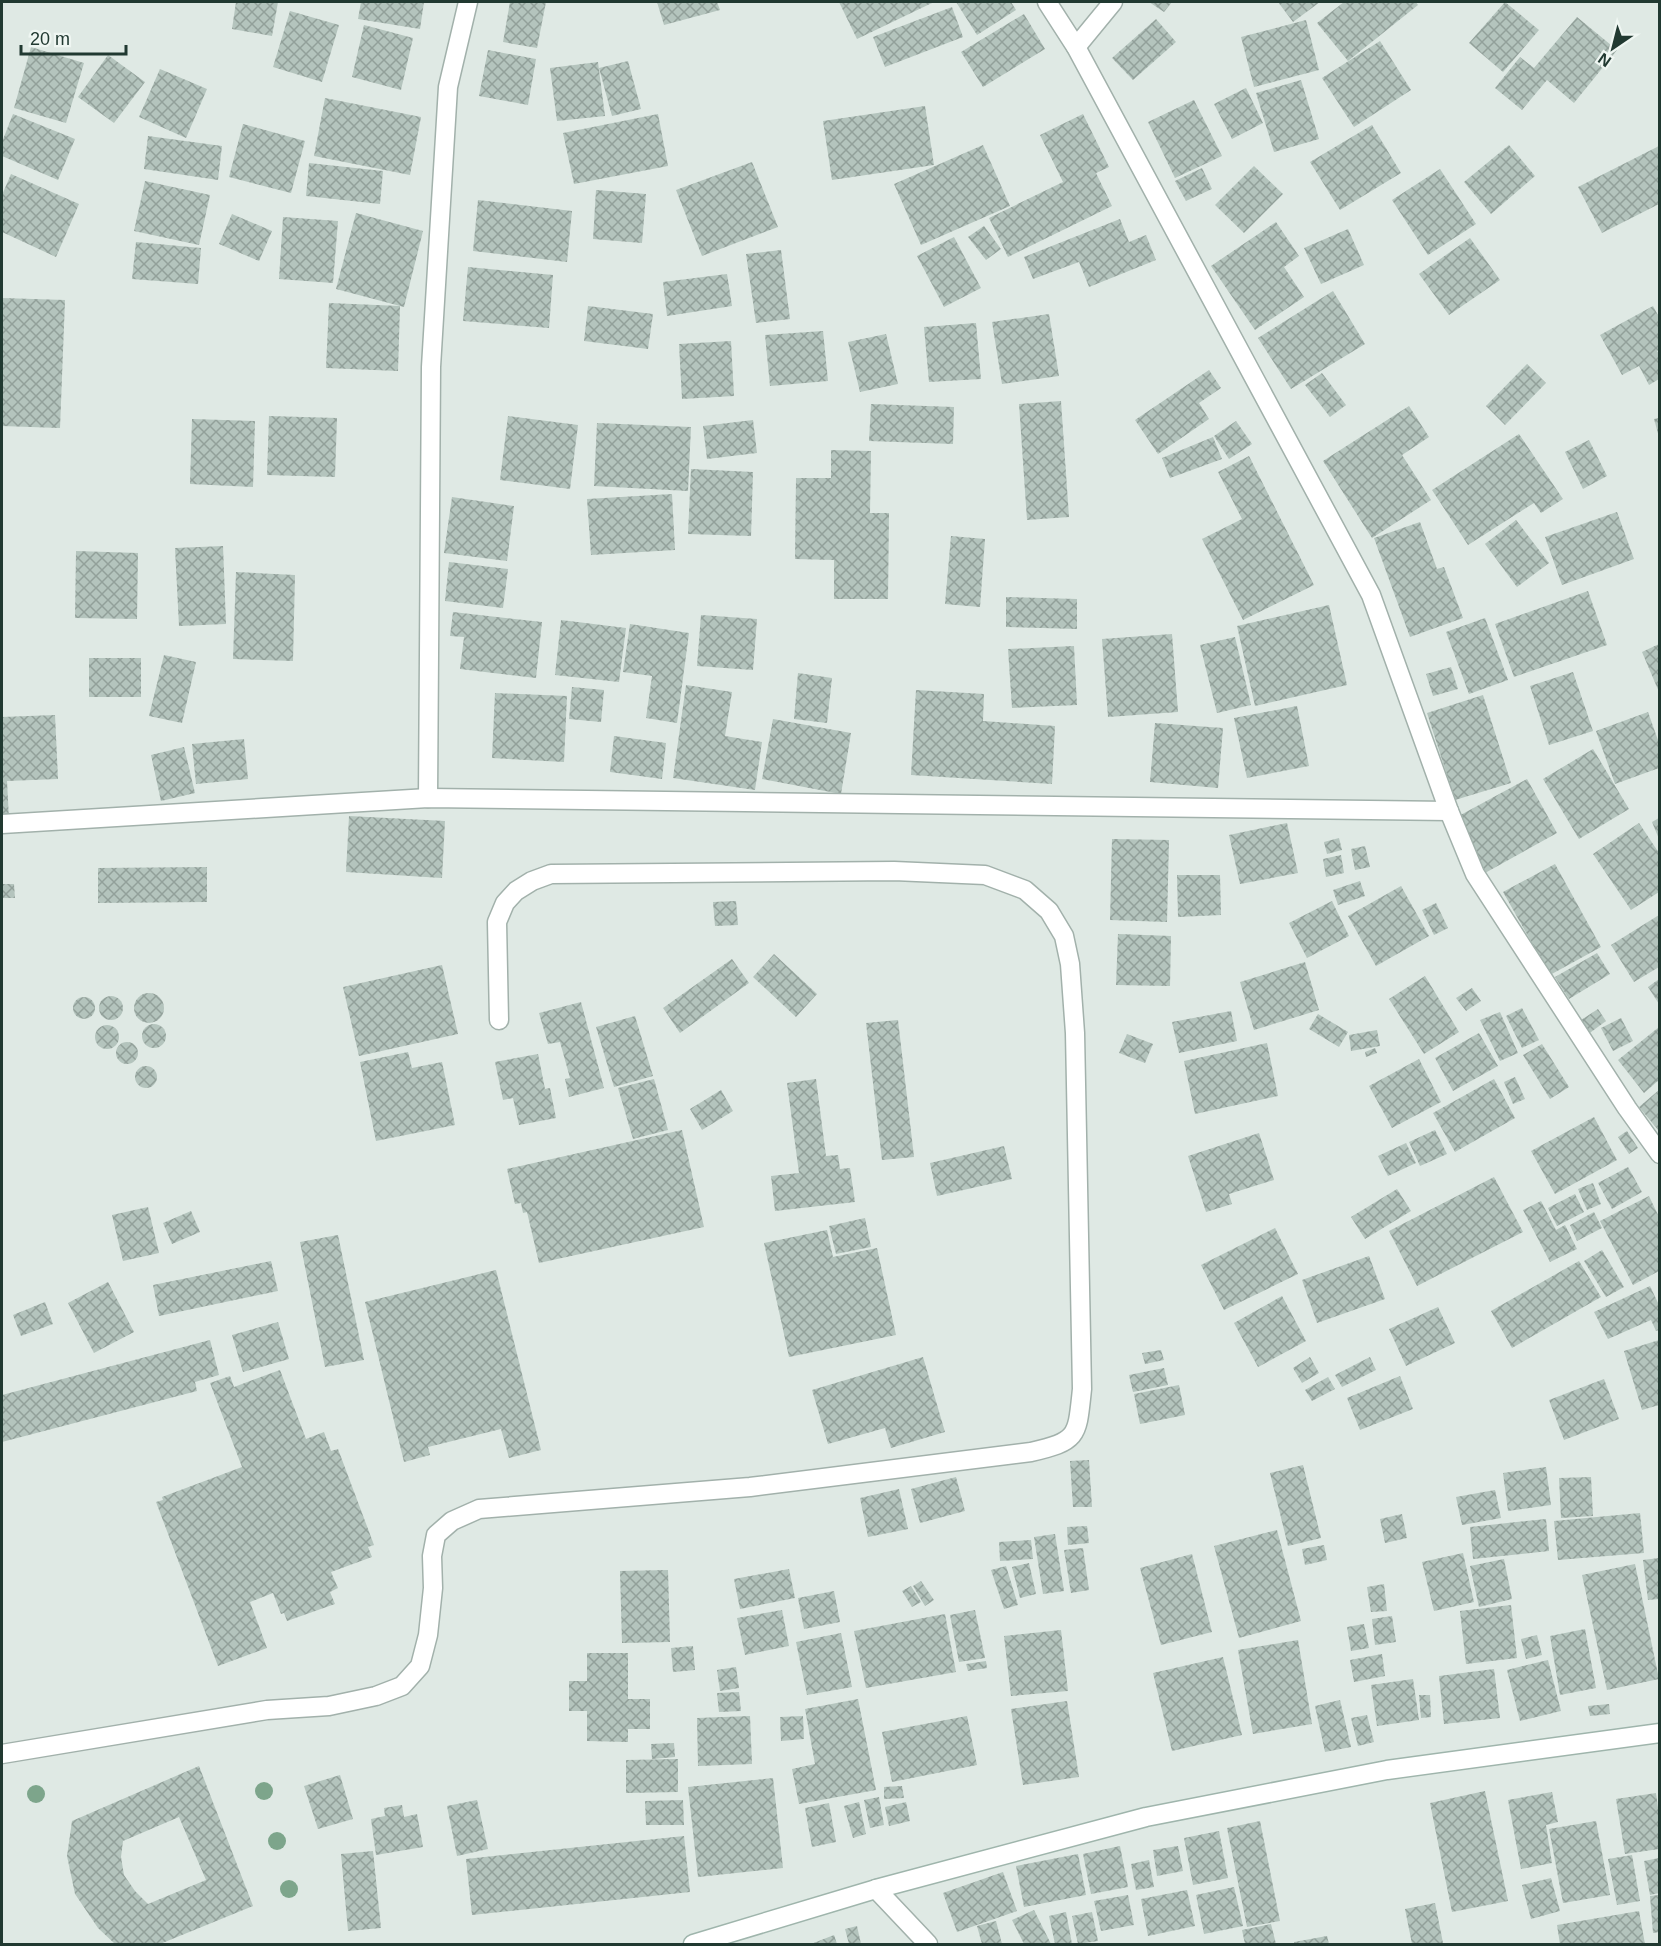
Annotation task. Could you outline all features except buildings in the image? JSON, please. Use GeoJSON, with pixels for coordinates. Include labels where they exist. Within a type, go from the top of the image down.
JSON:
{"type":"FeatureCollection","features":[{"type":"Feature","properties":{"kind":"street"},"geometry":{"type":"LineString","coordinates":[[428,798],[431,367],[448,87],[468,2]]}},
{"type":"Feature","properties":{"kind":"street"},"geometry":{"type":"LineString","coordinates":[[1047,2],[1076,47],[1371,595],[1449,811],[1475,874],[1659,1154]]}},
{"type":"Feature","properties":{"kind":"street"},"geometry":{"type":"LineString","coordinates":[[1076,47],[1113,2]]}},
{"type":"Feature","properties":{"kind":"street"},"geometry":{"type":"LineString","coordinates":[[2,824],[428,798],[1449,811]]}},
{"type":"Feature","properties":{"kind":"street"},"geometry":{"type":"LineString","coordinates":[[2,1754],[267,1710],[329,1706],[376,1696],[402,1686],[420,1666],[428,1635],[433,1588],[432,1556],[436,1535],[452,1521],[479,1509],[750,1487],[1031,1452],[1054,1446],[1072,1437],[1079,1421],[1082,1389],[1075,1034],[1070,964],[1064,936],[1049,910],[1025,890],[985,875],[894,871],[551,874],[532,881],[516,891],[505,903],[497,922],[499,1020]]}},
{"type":"Feature","properties":{"kind":"street"},"geometry":{"type":"LineString","coordinates":[[693,1944],[876,1889],[1146,1817],[1387,1770],[1659,1733]]}},
{"type":"Feature","properties":{"kind":"street"},"geometry":{"type":"LineString","coordinates":[[876,1889],[928,1944]]}}]}
